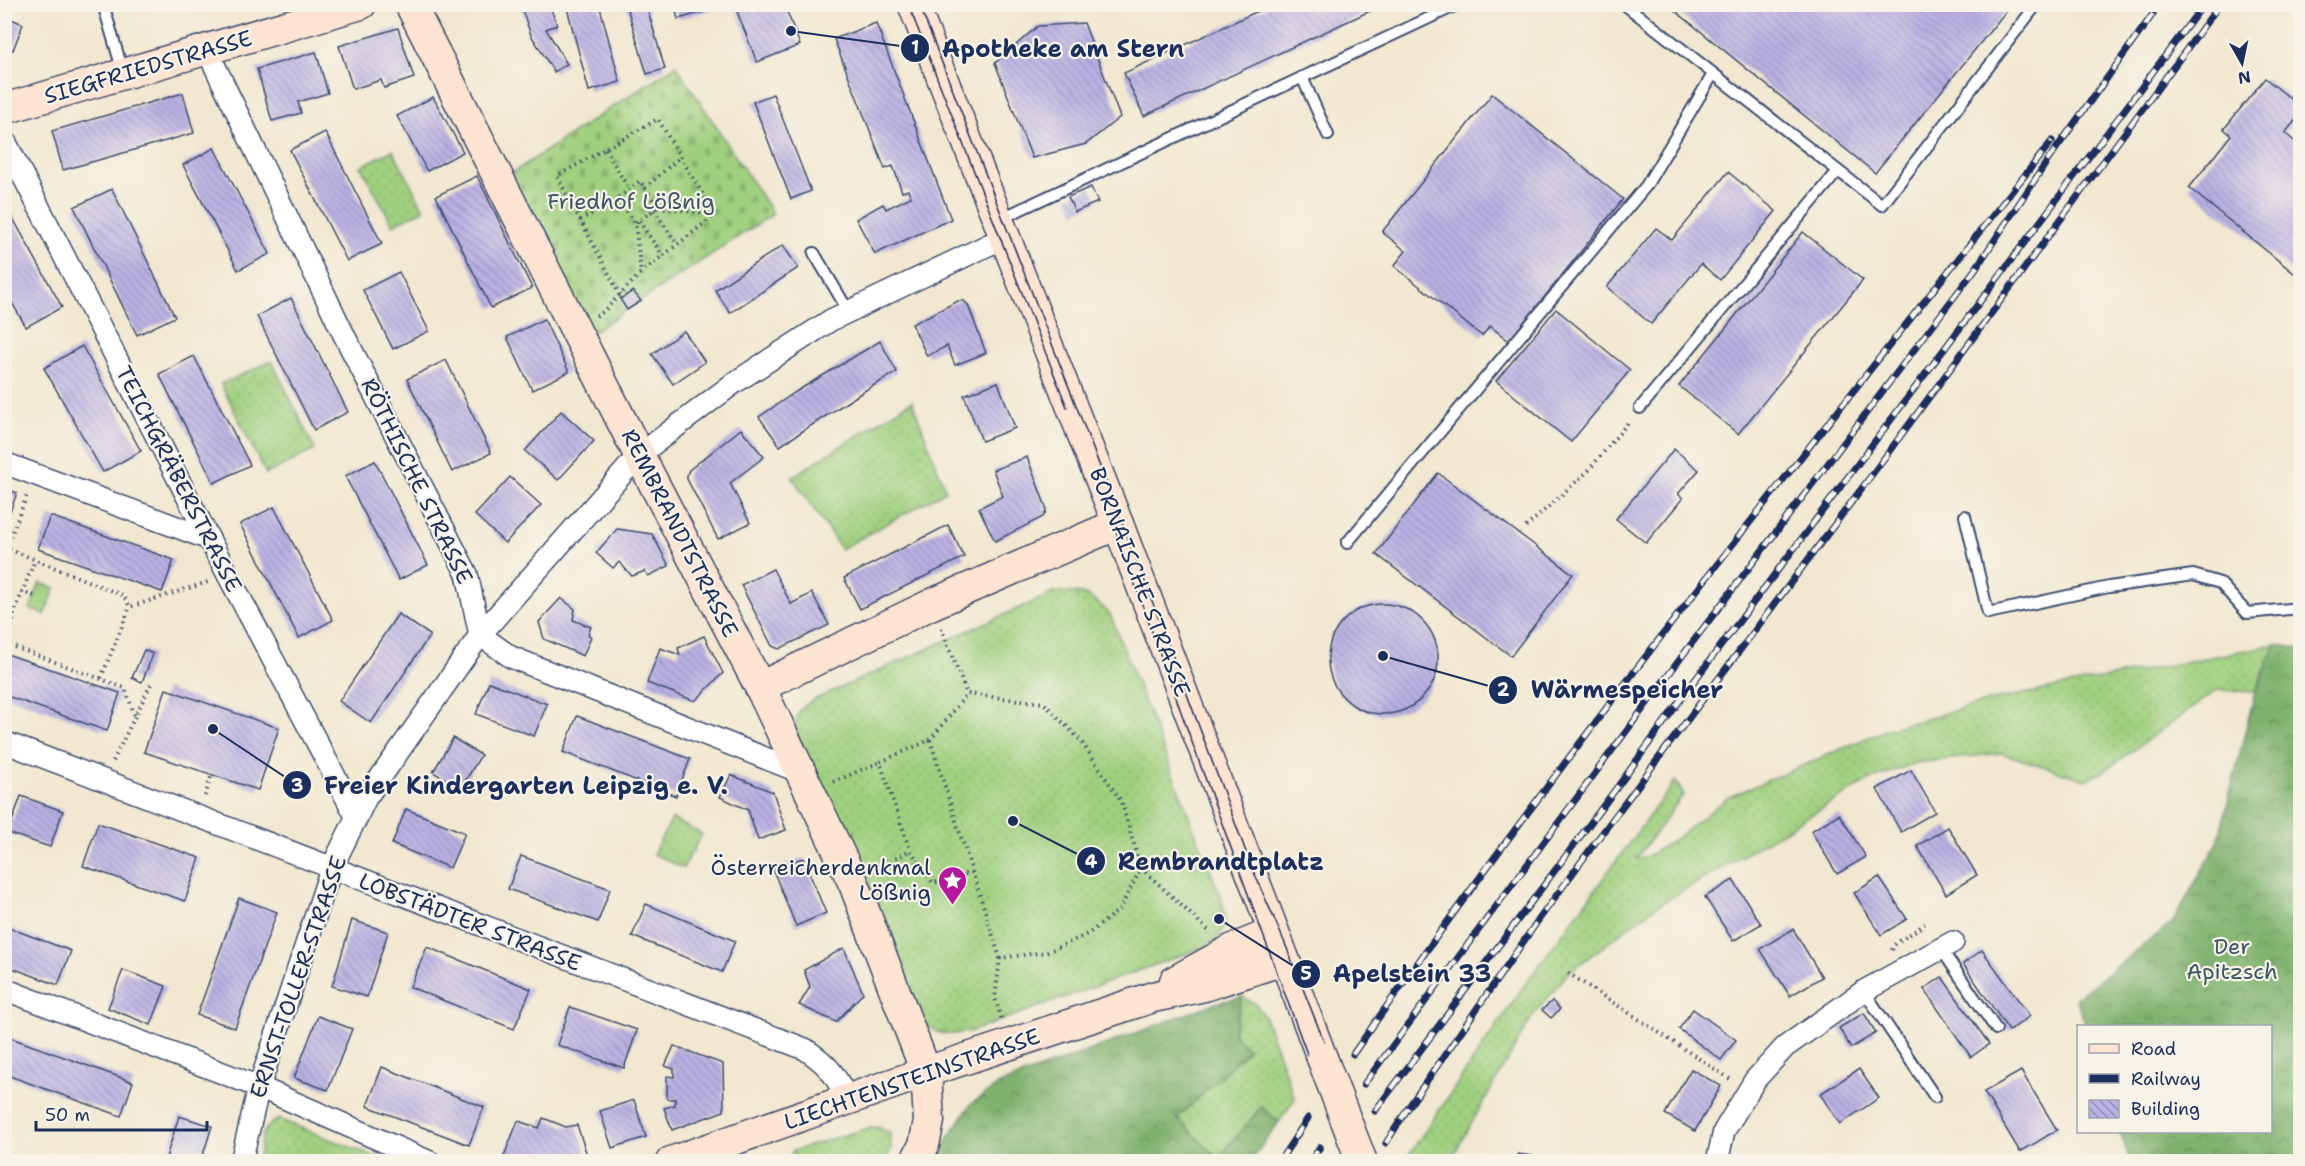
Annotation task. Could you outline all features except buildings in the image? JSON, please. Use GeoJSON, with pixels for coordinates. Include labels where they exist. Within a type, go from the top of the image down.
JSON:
{"type":"FeatureCollection","features":[{"type":"Feature","properties":{"kind":"street","name":"SIEGFRIEDSTRASSE"},"geometry":{"type":"LineString","coordinates":[[4,109],[207,50],[319,11],[361,4]]}},
{"type":"Feature","properties":{"kind":"street","name":"REMBRANDTSTRASSE"},"geometry":{"type":"LineString","coordinates":[[410,4],[639,455],[760,687],[854,884],[926,1072],[929,1121],[924,1145],[915,1161]]}},
{"type":"Feature","properties":{"kind":"street","name":"BORNAISCHE STRASSE"},"geometry":{"type":"LineString","coordinates":[[913,4],[1118,525],[1362,1161]]}},
{"type":"Feature","properties":{"kind":"street","name":"RÖTHISCHE STRASSE"},"geometry":{"type":"LineString","coordinates":[[207,50],[345,337],[467,574],[480,635]]}},
{"type":"Feature","properties":{"kind":"street","name":"TEICHGRÄBERSTRASSE"},"geometry":{"type":"LineString","coordinates":[[4,139],[209,539],[357,818]]}},
{"type":"Feature","properties":{"kind":"street","name":"ERNST-TOLLER-STRASSE"},"geometry":{"type":"LineString","coordinates":[[241,1161],[259,1087],[331,869],[366,798],[480,635],[639,455],[734,382],[831,320],[1002,228]]}},
{"type":"Feature","properties":{"kind":"street"},"geometry":{"type":"LineString","coordinates":[[4,463],[209,539]]}},
{"type":"Feature","properties":{"kind":"street"},"geometry":{"type":"LineString","coordinates":[[760,687],[933,604],[1118,525]]}},
{"type":"Feature","properties":{"kind":"street"},"geometry":{"type":"LineString","coordinates":[[480,635],[511,657],[805,782]]}},
{"type":"Feature","properties":{"kind":"street","name":"LOBSTÄDTER STRASSE"},"geometry":{"type":"LineString","coordinates":[[4,742],[805,1050],[823,1061],[834,1073],[847,1100]]}},
{"type":"Feature","properties":{"kind":"street"},"geometry":{"type":"LineString","coordinates":[[1717,1161],[1724,1131],[1755,1080],[1785,1047],[1864,991],[1947,945]]}},
{"type":"Feature","properties":{"kind":"street","name":"LIECHTENSTEINSTRASSE"},"geometry":{"type":"LineString","coordinates":[[1153,997],[1179,979],[1233,950],[1278,946]]}},
{"type":"Feature","properties":{"kind":"street","name":"LIECHTENSTEINSTRASSE"},"geometry":{"type":"LineString","coordinates":[[671,1161],[926,1072],[1153,997],[1204,986],[1278,946]]}},
{"type":"Feature","properties":{"kind":"street"},"geometry":{"type":"LineString","coordinates":[[4,989],[259,1087],[430,1161]]}},
{"type":"Feature","properties":{"kind":"lane"},"geometry":{"type":"LineString","coordinates":[[104,4],[124,75]]}},
{"type":"Feature","properties":{"kind":"lane"},"geometry":{"type":"LineString","coordinates":[[1002,228],[1302,77],[1459,4]]}},
{"type":"Feature","properties":{"kind":"lane"},"geometry":{"type":"LineString","coordinates":[[1624,4],[1882,205],[2037,4]]}},
{"type":"Feature","properties":{"kind":"lane"},"geometry":{"type":"LineString","coordinates":[[1347,543],[1646,186],[1713,74]]}},
{"type":"Feature","properties":{"kind":"lane"},"geometry":{"type":"LineString","coordinates":[[1302,77],[1328,135]]}},
{"type":"Feature","properties":{"kind":"lane"},"geometry":{"type":"LineString","coordinates":[[1640,408],[1838,171]]}},
{"type":"Feature","properties":{"kind":"lane"},"geometry":{"type":"LineString","coordinates":[[814,253],[849,312]]}},
{"type":"Feature","properties":{"kind":"lane"},"geometry":{"type":"LineString","coordinates":[[1965,516],[1988,613],[2109,587],[2193,575],[2220,583],[2247,613],[2301,608]]}},
{"type":"Feature","properties":{"kind":"lane"},"geometry":{"type":"LineString","coordinates":[[1947,945],[1996,1029]]}},
{"type":"Feature","properties":{"kind":"lane"},"geometry":{"type":"LineString","coordinates":[[1864,991],[1935,1097]]}},
{"type":"Feature","properties":{"kind":"path"},"geometry":{"type":"LineString","coordinates":[[620,295],[557,176],[658,119],[715,215]]}},
{"type":"Feature","properties":{"kind":"path"},"geometry":{"type":"LineString","coordinates":[[605,149],[629,189]]}},
{"type":"Feature","properties":{"kind":"path"},"geometry":{"type":"LineString","coordinates":[[645,188],[680,157]]}},
{"type":"Feature","properties":{"kind":"path"},"geometry":{"type":"LineString","coordinates":[[580,220],[618,198],[640,181],[677,244]]}},
{"type":"Feature","properties":{"kind":"path"},"geometry":{"type":"LineString","coordinates":[[618,198],[663,256]]}},
{"type":"Feature","properties":{"kind":"path"},"geometry":{"type":"LineString","coordinates":[[637,222],[656,209],[715,215]]}},
{"type":"Feature","properties":{"kind":"path"},"geometry":{"type":"LineString","coordinates":[[603,312],[641,273],[715,215]]}},
{"type":"Feature","properties":{"kind":"path"},"geometry":{"type":"LineString","coordinates":[[637,222],[641,273]]}},
{"type":"Feature","properties":{"kind":"path"},"geometry":{"type":"LineString","coordinates":[[1526,526],[1589,470],[1640,408]]}},
{"type":"Feature","properties":{"kind":"path"},"geometry":{"type":"LineString","coordinates":[[35,474],[5,547],[124,596],[130,607]]}},
{"type":"Feature","properties":{"kind":"path"},"geometry":{"type":"LineString","coordinates":[[35,560],[21,592],[7,644],[125,688],[135,717]]}},
{"type":"Feature","properties":{"kind":"path"},"geometry":{"type":"LineString","coordinates":[[101,678],[130,607],[229,575]]}},
{"type":"Feature","properties":{"kind":"path"},"geometry":{"type":"LineString","coordinates":[[21,592],[35,596]]}},
{"type":"Feature","properties":{"kind":"path"},"geometry":{"type":"LineString","coordinates":[[933,604],[967,694]]}},
{"type":"Feature","properties":{"kind":"path"},"geometry":{"type":"LineString","coordinates":[[104,780],[151,684]]}},
{"type":"Feature","properties":{"kind":"path"},"geometry":{"type":"LineString","coordinates":[[805,782],[880,762],[930,740],[967,694]]}},
{"type":"Feature","properties":{"kind":"path"},"geometry":{"type":"LineString","coordinates":[[967,694],[1044,703],[1081,741],[1121,801],[1141,868],[1218,940],[1233,950]]}},
{"type":"Feature","properties":{"kind":"path"},"geometry":{"type":"LineString","coordinates":[[930,740],[1000,958],[995,998],[999,1011]]}},
{"type":"Feature","properties":{"kind":"path"},"geometry":{"type":"LineString","coordinates":[[880,762],[910,850],[933,883],[972,872]]}},
{"type":"Feature","properties":{"kind":"path"},"geometry":{"type":"LineString","coordinates":[[203,803],[212,774]]}},
{"type":"Feature","properties":{"kind":"path"},"geometry":{"type":"LineString","coordinates":[[869,875],[910,850]]}},
{"type":"Feature","properties":{"kind":"path"},"geometry":{"type":"LineString","coordinates":[[1000,958],[1047,952],[1088,934],[1120,909],[1141,868]]}},
{"type":"Feature","properties":{"kind":"path"},"geometry":{"type":"LineString","coordinates":[[1891,954],[1893,945],[1925,924]]}},
{"type":"Feature","properties":{"kind":"path"},"geometry":{"type":"LineString","coordinates":[[1568,973],[1739,1085]]}},
{"type":"Feature","properties":{"kind":"green space","name":"Friedhof Lößnig"},"geometry":{"type":"Polygon","coordinates":[[[676,65],[773,214],[581,340],[500,181],[676,65]]]}},
{"type":"Feature","properties":{"kind":"green space"},"geometry":{"type":"Polygon","coordinates":[[[393,150],[424,210],[393,225],[361,166],[393,150]]]}},
{"type":"Feature","properties":{"kind":"green space"},"geometry":{"type":"Polygon","coordinates":[[[272,361],[315,450],[266,474],[221,384],[272,361]]]}},
{"type":"Feature","properties":{"kind":"green space"},"geometry":{"type":"Polygon","coordinates":[[[912,401],[946,491],[841,549],[792,477],[912,401]]]}},
{"type":"Feature","properties":{"kind":"green space"},"geometry":{"type":"Polygon","coordinates":[[[40,583],[55,588],[45,615],[30,609],[40,583]]]}},
{"type":"Feature","properties":{"kind":"green space"},"geometry":{"type":"Polygon","coordinates":[[[1055,592],[1079,594],[1091,598],[1110,614],[1222,900],[1225,915],[1224,926],[1219,936],[1207,946],[969,1032],[943,1034],[921,1019],[794,726],[799,711],[811,701],[1055,592]]]}},
{"type":"Feature","properties":{"kind":"green space"},"geometry":{"type":"Polygon","coordinates":[[[2276,644],[2255,692],[2217,690],[2103,772],[2086,780],[2001,753],[1916,763],[1870,780],[1657,906],[1568,973],[1532,1017],[1450,1161],[1404,1162],[1523,987],[1675,781],[1684,794],[1636,859],[1650,855],[1675,839],[1729,797],[1888,729],[1993,700],[2276,644]]]}},
{"type":"Feature","properties":{"kind":"green space","name":"Der Apitzsch"},"geometry":{"type":"Polygon","coordinates":[[[2276,644],[2300,649],[2300,1161],[2130,1161],[2120,1133],[2272,1133],[2272,1025],[2086,1025],[2076,998],[2172,923],[2218,842],[2255,692],[2276,644]]]}},
{"type":"Feature","properties":{"kind":"green space"},"geometry":{"type":"Polygon","coordinates":[[[672,819],[702,834],[683,868],[653,854],[672,819]]]}},
{"type":"Feature","properties":{"kind":"green space"},"geometry":{"type":"Polygon","coordinates":[[[1242,997],[1256,1004],[1265,1017],[1295,1099],[1279,1122],[1261,1108],[1218,1159],[1176,1118],[1248,1050],[1233,1033],[1242,997]]]}},
{"type":"Feature","properties":{"kind":"green space"},"geometry":{"type":"Polygon","coordinates":[[[1242,997],[1233,1033],[1248,1050],[1177,1118],[1218,1159],[1261,1107],[1279,1122],[1251,1161],[937,1161],[949,1136],[971,1104],[1000,1084],[1213,1004],[1242,997]]]}},
{"type":"Feature","properties":{"kind":"green space"},"geometry":{"type":"Polygon","coordinates":[[[279,1119],[386,1161],[258,1161],[264,1131],[279,1119]]]}},
{"type":"Feature","properties":{"kind":"green space"},"geometry":{"type":"Polygon","coordinates":[[[877,1127],[890,1133],[891,1149],[885,1161],[776,1161],[791,1157],[792,1151],[877,1127]]]}},
{"type":"Feature","properties":{"kind":"tram line"},"geometry":{"type":"LineString","coordinates":[[908,4],[1067,407]]}},
{"type":"Feature","properties":{"kind":"tram line"},"geometry":{"type":"LineString","coordinates":[[919,4],[1142,574],[1252,868],[1284,941],[1372,1162]]}},
{"type":"Feature","properties":{"kind":"tram line"},"geometry":{"type":"LineString","coordinates":[[1116,532],[1347,1162]]}},
{"type":"Feature","properties":{"kind":"railway"},"geometry":{"type":"LineString","coordinates":[[1375,1111],[1689,688],[2204,4]]}},
{"type":"Feature","properties":{"kind":"railway"},"geometry":{"type":"LineString","coordinates":[[1386,1143],[1537,922],[1597,840],[1862,488],[2220,4]]}},
{"type":"Feature","properties":{"kind":"railway"},"geometry":{"type":"LineString","coordinates":[[1364,1084],[1686,651],[1976,268],[2048,160],[2153,14]]}},
{"type":"Feature","properties":{"kind":"railway"},"geometry":{"type":"LineString","coordinates":[[1353,1054],[1521,821],[1695,592],[2052,141]]}},
{"type":"Feature","properties":{"kind":"railway"},"geometry":{"type":"LineString","coordinates":[[1279,1162],[1308,1118]]}},
{"type":"Feature","properties":{"kind":"railway"},"geometry":{"type":"LineString","coordinates":[[1310,1162],[1320,1147]]}},
{"type":"Feature","properties":{"kind":"place","name":"Apotheke am Stern"},"geometry":{"type":"Point","coordinates":[791,31]}},
{"type":"Feature","properties":{"kind":"place","name":"Wärmespeicher"},"geometry":{"type":"Point","coordinates":[1383,656]}},
{"type":"Feature","properties":{"kind":"place","name":"Freier Kindergarten Leipzig e. V."},"geometry":{"type":"Point","coordinates":[213,729]}},
{"type":"Feature","properties":{"kind":"place","name":"Rembrandtplatz"},"geometry":{"type":"Point","coordinates":[1013,821]}},
{"type":"Feature","properties":{"kind":"place","name":"Österreicherdenkmal Lößnig"},"geometry":{"type":"Point","coordinates":[952,906]}},
{"type":"Feature","properties":{"kind":"place","name":"Apelstein 33"},"geometry":{"type":"Point","coordinates":[1219,919]}}]}
